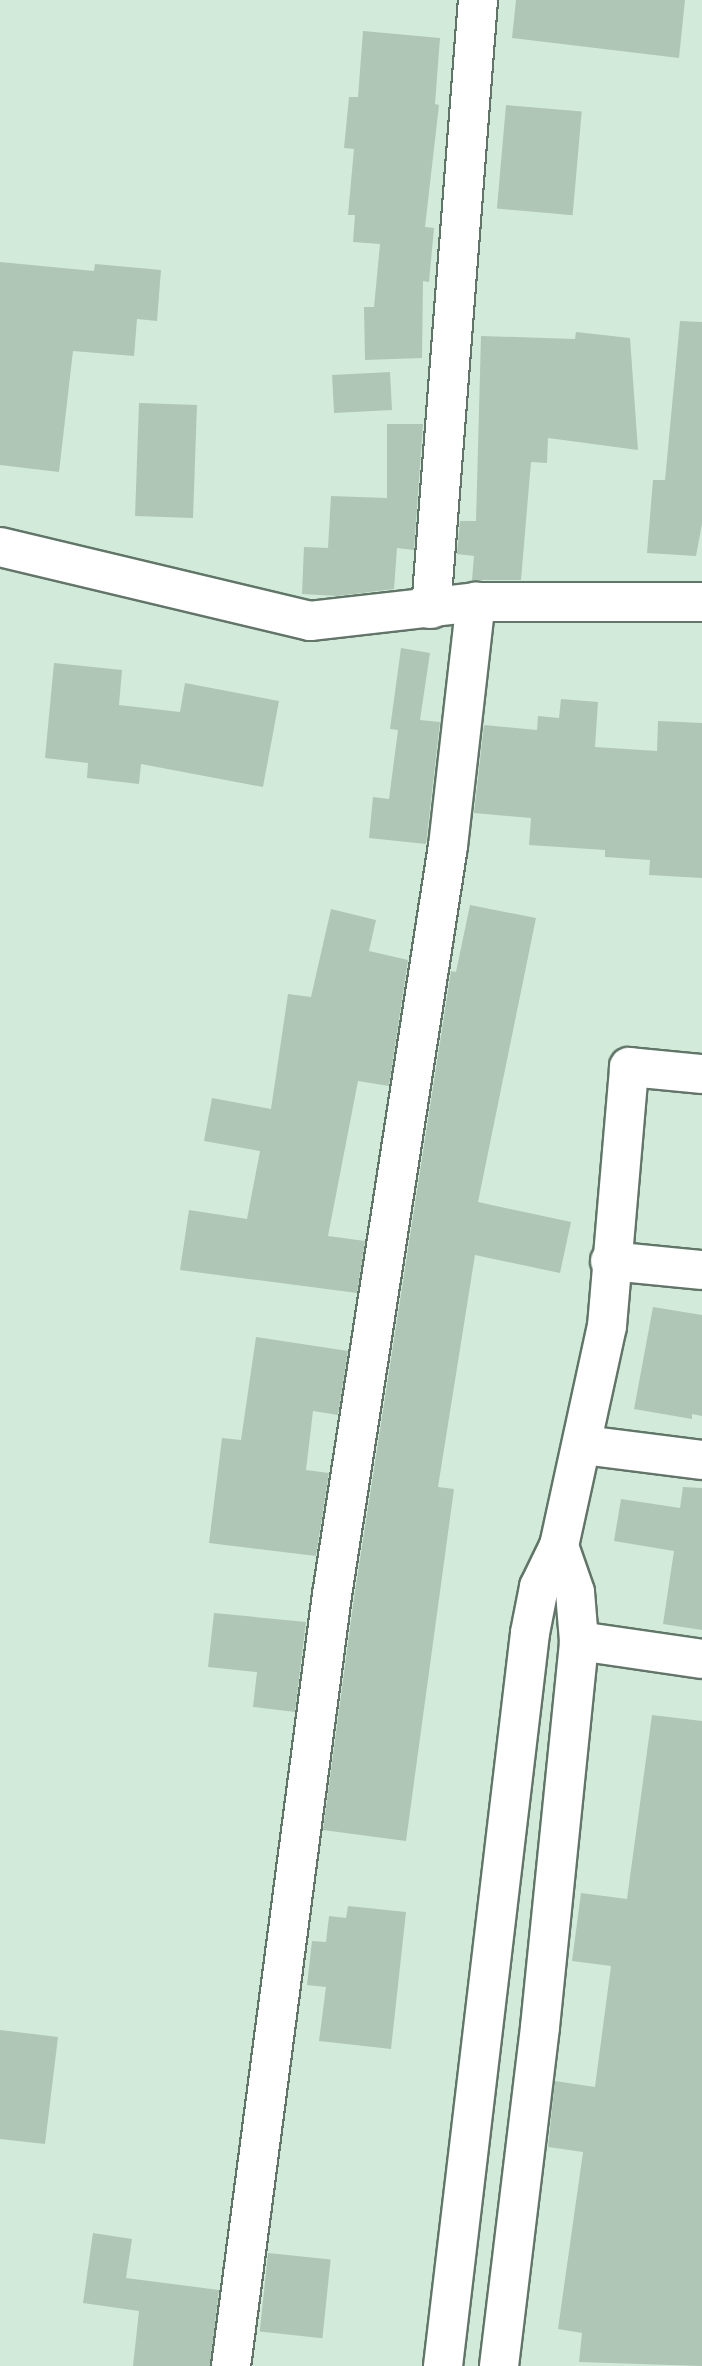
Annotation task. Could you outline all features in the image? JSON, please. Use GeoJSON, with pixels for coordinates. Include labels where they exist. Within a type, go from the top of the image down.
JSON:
{"type":"FeatureCollection","features":[{"type":"Feature","properties":{"kind":"street"},"geometry":{"type":"LineString","coordinates":[[431,609],[478,0]]}},
{"type":"Feature","properties":{"kind":"street"},"geometry":{"type":"LineString","coordinates":[[0,547],[310,621],[476,602],[702,602]]}},
{"type":"Feature","properties":{"kind":"street"},"geometry":{"type":"LineString","coordinates":[[231,2366],[332,1595],[448,846],[476,602]]}},
{"type":"Feature","properties":{"kind":"street"},"geometry":{"type":"LineString","coordinates":[[443,2366],[530,1633],[539,1587],[559,1546],[584,1445],[607,1326],[610,1261],[629,1067],[702,1074]]}},
{"type":"Feature","properties":{"kind":"street"},"geometry":{"type":"LineString","coordinates":[[610,1261],[702,1270]]}},
{"type":"Feature","properties":{"kind":"street"},"geometry":{"type":"LineString","coordinates":[[584,1445],[702,1460]]}},
{"type":"Feature","properties":{"kind":"street"},"geometry":{"type":"LineString","coordinates":[[499,2366],[540,2027],[579,1641],[575,1592],[559,1546]]}},
{"type":"Feature","properties":{"kind":"street"},"geometry":{"type":"LineString","coordinates":[[579,1641],[702,1659]]}},
{"type":"Feature","properties":{"kind":"building"},"geometry":{"type":"Polygon","coordinates":[[[516,0],[685,0],[679,58],[512,38],[516,0]]]}},
{"type":"Feature","properties":{"kind":"building"},"geometry":{"type":"Polygon","coordinates":[[[363,31],[440,38],[435,104],[439,105],[425,227],[434,228],[429,282],[423,281],[422,358],[365,360],[364,307],[374,307],[380,244],[353,242],[355,215],[348,215],[354,149],[344,148],[349,97],[358,97],[363,31]]]}},
{"type":"Feature","properties":{"kind":"building"},"geometry":{"type":"Polygon","coordinates":[[[506,105],[582,112],[573,215],[497,209],[506,105]]]}},
{"type":"Feature","properties":{"kind":"building"},"geometry":{"type":"Polygon","coordinates":[[[0,262],[94,271],[95,264],[161,270],[157,321],[137,319],[134,356],[73,351],[59,472],[0,465],[0,262]]]}},
{"type":"Feature","properties":{"kind":"building"},"geometry":{"type":"Polygon","coordinates":[[[680,321],[702,322],[702,524],[696,556],[647,553],[653,480],[665,480],[680,321]]]}},
{"type":"Feature","properties":{"kind":"building"},"geometry":{"type":"Polygon","coordinates":[[[576,332],[630,338],[638,450],[548,438],[547,463],[531,462],[521,580],[472,580],[474,556],[457,554],[460,521],[476,521],[481,336],[575,339],[576,332]]]}},
{"type":"Feature","properties":{"kind":"building"},"geometry":{"type":"Polygon","coordinates":[[[390,372],[392,410],[334,413],[332,375],[390,372]]]}},
{"type":"Feature","properties":{"kind":"building"},"geometry":{"type":"Polygon","coordinates":[[[139,403],[197,405],[193,518],[135,516],[139,403]]]}},
{"type":"Feature","properties":{"kind":"building"},"geometry":{"type":"Polygon","coordinates":[[[387,424],[423,424],[414,550],[397,548],[394,589],[337,596],[302,594],[304,547],[328,548],[331,496],[387,498],[387,424]]]}},
{"type":"Feature","properties":{"kind":"building"},"geometry":{"type":"Polygon","coordinates":[[[401,648],[430,653],[420,720],[440,722],[426,844],[369,838],[373,797],[389,799],[398,730],[390,729],[401,648]]]}},
{"type":"Feature","properties":{"kind":"building"},"geometry":{"type":"Polygon","coordinates":[[[54,663],[122,670],[119,705],[180,712],[185,683],[279,701],[263,787],[141,764],[139,784],[87,778],[88,763],[45,758],[54,663]]]}},
{"type":"Feature","properties":{"kind":"building"},"geometry":{"type":"Polygon","coordinates":[[[561,699],[598,702],[595,747],[657,751],[658,721],[702,723],[702,878],[649,875],[650,860],[605,857],[605,850],[529,845],[531,818],[474,813],[484,725],[537,730],[538,716],[559,718],[561,699]]]}},
{"type":"Feature","properties":{"kind":"building"},"geometry":{"type":"Polygon","coordinates":[[[470,905],[536,918],[478,1202],[571,1222],[560,1273],[475,1255],[438,1487],[454,1489],[406,1841],[323,1830],[354,1598],[451,971],[456,972],[470,905]]]}},
{"type":"Feature","properties":{"kind":"building"},"geometry":{"type":"Polygon","coordinates":[[[331,909],[376,920],[369,951],[408,960],[389,1086],[358,1081],[328,1236],[365,1241],[357,1293],[180,1270],[189,1210],[247,1219],[260,1151],[204,1141],[212,1098],[271,1109],[288,994],[311,997],[331,909]]]}},
{"type":"Feature","properties":{"kind":"building"},"geometry":{"type":"Polygon","coordinates":[[[653,1307],[702,1315],[702,1416],[692,1414],[692,1419],[634,1409],[653,1307]]]}},
{"type":"Feature","properties":{"kind":"building"},"geometry":{"type":"Polygon","coordinates":[[[256,1337],[348,1351],[338,1415],[313,1411],[306,1470],[329,1473],[316,1556],[209,1543],[222,1438],[241,1440],[256,1337]]]}},
{"type":"Feature","properties":{"kind":"building"},"geometry":{"type":"Polygon","coordinates":[[[683,1487],[702,1488],[702,1630],[663,1624],[674,1551],[614,1541],[621,1499],[680,1508],[683,1487]]]}},
{"type":"Feature","properties":{"kind":"building"},"geometry":{"type":"Polygon","coordinates":[[[214,1613],[306,1622],[295,1712],[253,1707],[257,1672],[208,1667],[214,1613]]]}},
{"type":"Feature","properties":{"kind":"building"},"geometry":{"type":"Polygon","coordinates":[[[652,1715],[702,1721],[702,2366],[579,2362],[582,2333],[558,2329],[583,2152],[548,2147],[555,2081],[595,2087],[611,1966],[572,1961],[581,1893],[627,1899],[652,1715]]]}},
{"type":"Feature","properties":{"kind":"building"},"geometry":{"type":"Polygon","coordinates":[[[348,1906],[406,1912],[391,2049],[319,2041],[326,1987],[307,1985],[312,1941],[326,1942],[329,1916],[346,1918],[348,1906]]]}},
{"type":"Feature","properties":{"kind":"building"},"geometry":{"type":"Polygon","coordinates":[[[0,2030],[58,2037],[45,2144],[0,2139],[0,2030]]]}},
{"type":"Feature","properties":{"kind":"building"},"geometry":{"type":"Polygon","coordinates":[[[93,2233],[132,2239],[126,2278],[219,2290],[210,2366],[133,2366],[139,2311],[83,2303],[93,2233]]]}},
{"type":"Feature","properties":{"kind":"building"},"geometry":{"type":"Polygon","coordinates":[[[268,2253],[331,2260],[322,2338],[260,2332],[268,2253]]]}}]}
